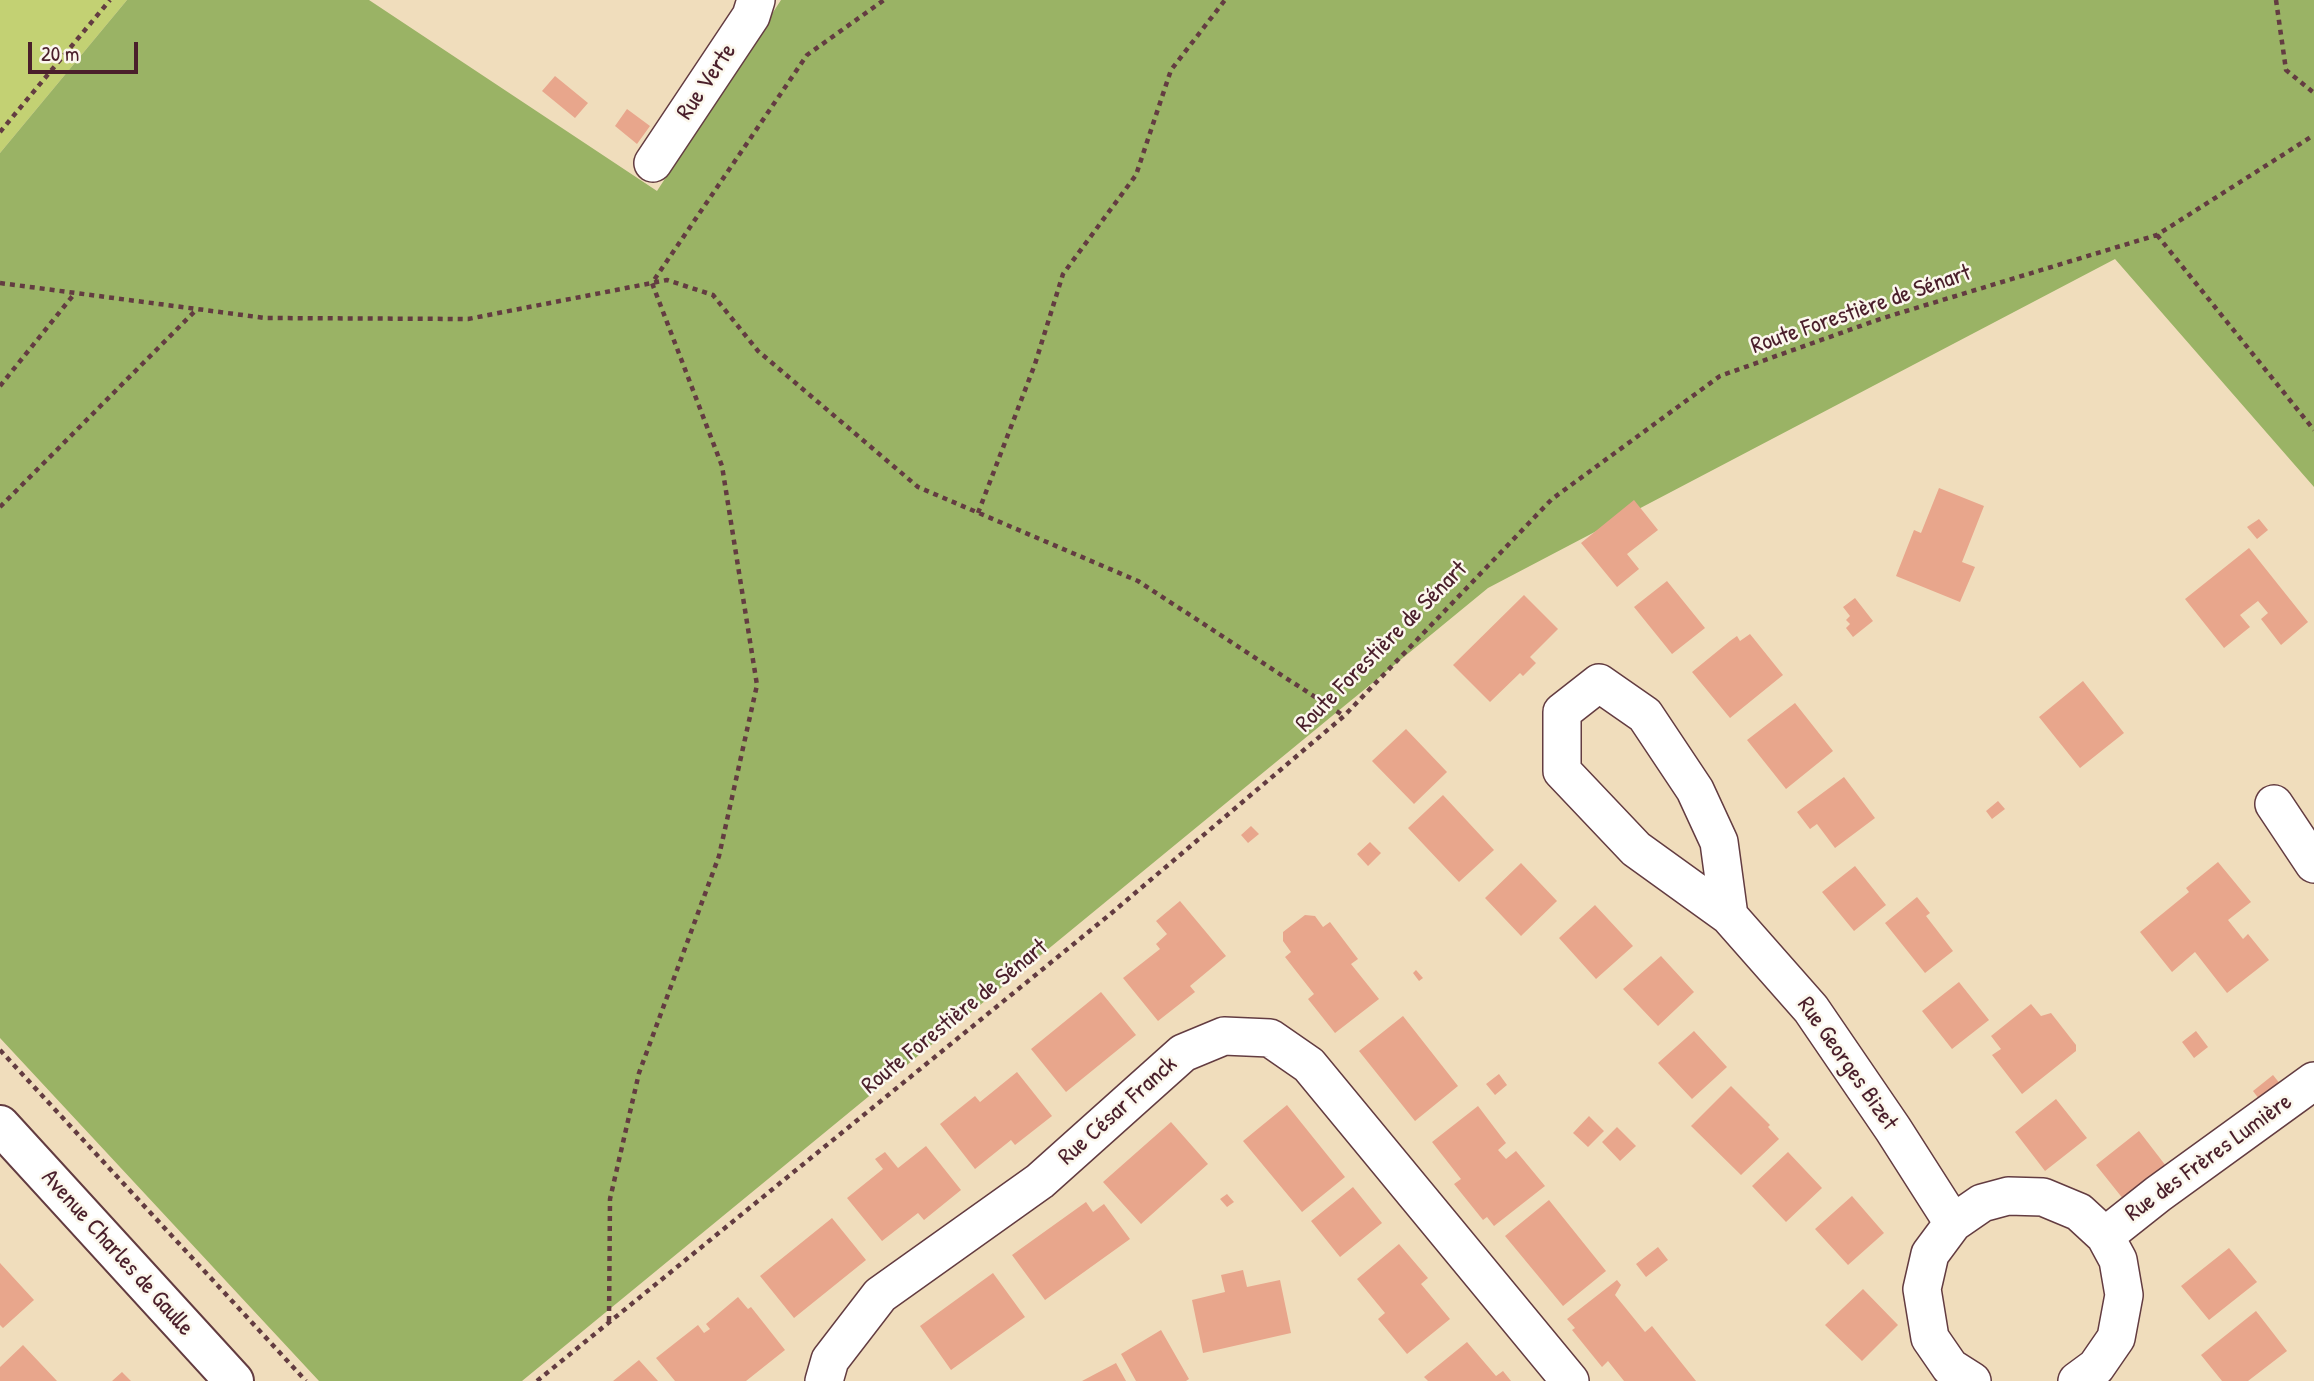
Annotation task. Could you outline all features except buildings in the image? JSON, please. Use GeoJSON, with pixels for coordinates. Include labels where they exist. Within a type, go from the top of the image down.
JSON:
{"type":"FeatureCollection","features":[{"type":"Feature","properties":{"kind":"main road","name":"Avenue Charles de Gaulle"},"geometry":{"type":"LineString","coordinates":[[0,1125],[234,1381]]}},
{"type":"Feature","properties":{"kind":"street","name":"Rue Verte"},"geometry":{"type":"LineString","coordinates":[[653,163],[751,16],[756,0]]}},
{"type":"Feature","properties":{"kind":"street","name":"Rue Georges Bizet"},"geometry":{"type":"LineString","coordinates":[[1728,916],[1719,842],[1695,790],[1645,715],[1598,683],[1562,712],[1562,771],[1636,849],[1728,916],[1811,1009],[1953,1223]]}},
{"type":"Feature","properties":{"kind":"street"},"geometry":{"type":"LineString","coordinates":[[2274,804],[2314,864]]}},
{"type":"Feature","properties":{"kind":"street","name":"Rue César Franck"},"geometry":{"type":"LineString","coordinates":[[827,1371],[880,1295],[1040,1181],[1183,1053],[1224,1036],[1270,1038],[1309,1065],[1570,1381]]}},
{"type":"Feature","properties":{"kind":"street","name":"Rue des Frères Lumière"},"geometry":{"type":"LineString","coordinates":[[2105,1236],[2158,1194],[2314,1081]]}},
{"type":"Feature","properties":{"kind":"street"},"geometry":{"type":"LineString","coordinates":[[1953,1376],[1930,1338],[1922,1289],[1930,1254],[1953,1223],[1982,1203],[2008,1196],[2043,1197],[2079,1212],[2105,1236],[2118,1260],[2124,1295],[2116,1338],[2098,1376]]}},
{"type":"Feature","properties":{"kind":"path"},"geometry":{"type":"LineString","coordinates":[[0,132],[110,0]]}},
{"type":"Feature","properties":{"kind":"path"},"geometry":{"type":"LineString","coordinates":[[652,283],[807,55],[884,0]]}},
{"type":"Feature","properties":{"kind":"path"},"geometry":{"type":"LineString","coordinates":[[978,513],[1035,364],[1063,274],[1136,175],[1171,70],[1225,0]]}},
{"type":"Feature","properties":{"kind":"path"},"geometry":{"type":"LineString","coordinates":[[2276,0],[2286,71],[2314,93]]}},
{"type":"Feature","properties":{"kind":"path","name":"Route Forestière de Sénart"},"geometry":{"type":"LineString","coordinates":[[537,1381],[1108,916],[1344,716],[1552,499],[1720,376],[1883,318],[2157,235],[2314,135]]}},
{"type":"Feature","properties":{"kind":"path"},"geometry":{"type":"LineString","coordinates":[[2157,235],[2314,430]]}},
{"type":"Feature","properties":{"kind":"path"},"geometry":{"type":"LineString","coordinates":[[0,283],[265,318],[468,319],[667,280],[713,295],[758,351],[918,487],[1138,581],[1344,716]]}},
{"type":"Feature","properties":{"kind":"path"},"geometry":{"type":"LineString","coordinates":[[609,1321],[610,1199],[636,1085],[719,856],[757,685],[722,466],[652,283]]}},
{"type":"Feature","properties":{"kind":"path"},"geometry":{"type":"LineString","coordinates":[[0,386],[75,292]]}},
{"type":"Feature","properties":{"kind":"path"},"geometry":{"type":"LineString","coordinates":[[0,506],[198,308]]}},
{"type":"Feature","properties":{"kind":"path"},"geometry":{"type":"LineString","coordinates":[[0,1050],[306,1381]]}},
{"type":"Feature","properties":{"kind":"green space"},"geometry":{"type":"Polygon","coordinates":[[[0,0],[127,0],[0,153],[0,0]]]}},
{"type":"Feature","properties":{"kind":"green space"},"geometry":{"type":"Polygon","coordinates":[[[127,0],[369,0],[657,191],[781,0],[2314,0],[2314,487],[2115,259],[1488,588],[522,1381],[319,1381],[0,1038],[0,153],[127,0]]]}}]}
